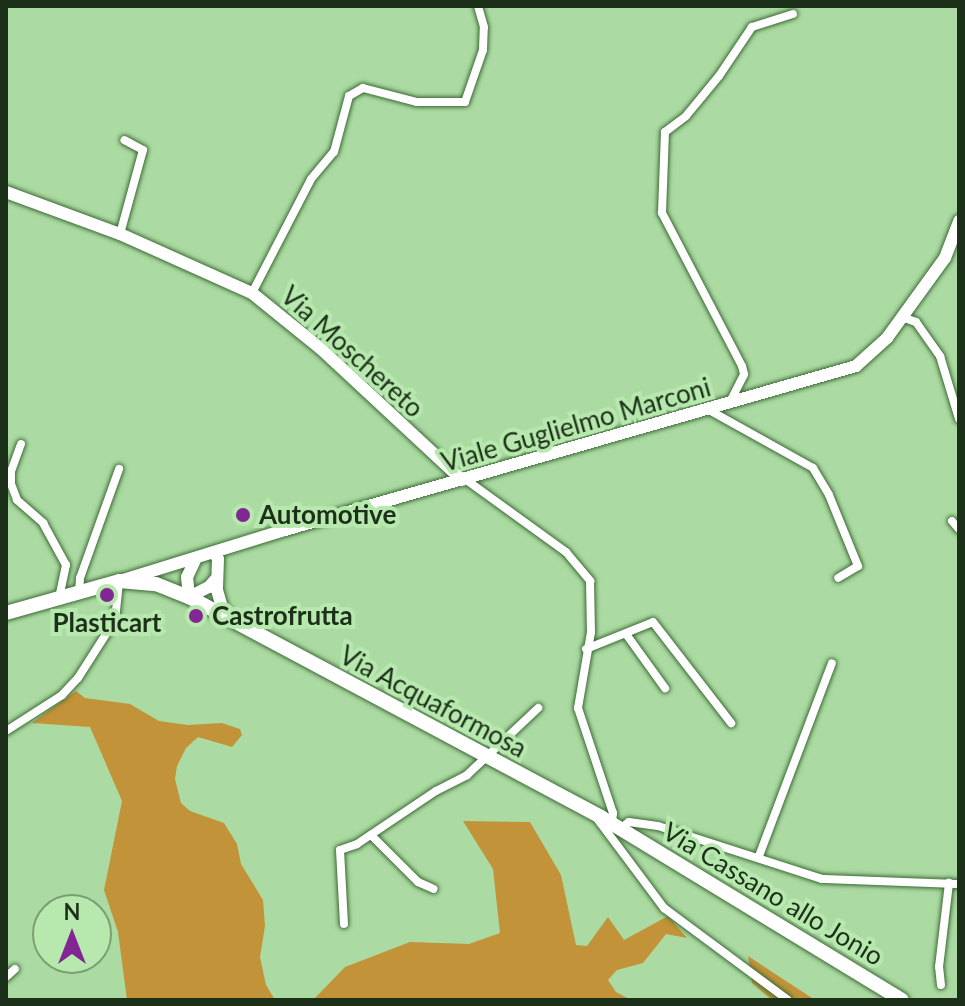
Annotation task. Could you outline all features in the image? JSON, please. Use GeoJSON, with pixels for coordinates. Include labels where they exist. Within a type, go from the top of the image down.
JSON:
{"type":"FeatureCollection","features":[{"type":"Feature","properties":{"kind":"main road","name":"Via Moschereto"},"geometry":{"type":"LineString","coordinates":[[6,192],[120,234],[249,292],[320,348],[464,479]]}},
{"type":"Feature","properties":{"kind":"main road","name":"Viale Guglielmo Marconi"},"geometry":{"type":"LineString","coordinates":[[119,581],[196,558],[216,557],[243,544],[856,366],[876,351],[945,258],[959,221]]}},
{"type":"Feature","properties":{"kind":"main road"},"geometry":{"type":"LineString","coordinates":[[216,557],[215,580],[222,607],[234,621]]}},
{"type":"Feature","properties":{"kind":"main road"},"geometry":{"type":"LineString","coordinates":[[196,558],[187,577],[189,597],[209,587],[215,580]]}},
{"type":"Feature","properties":{"kind":"main road"},"geometry":{"type":"LineString","coordinates":[[6,613],[119,581]]}},
{"type":"Feature","properties":{"kind":"main road","name":"Via Acquaformosa"},"geometry":{"type":"LineString","coordinates":[[119,581],[156,584],[189,597],[616,826]]}},
{"type":"Feature","properties":{"kind":"main road","name":"Via Cassano allo Jonio"},"geometry":{"type":"LineString","coordinates":[[616,826],[902,1000]]}},
{"type":"Feature","properties":{"kind":"street"},"geometry":{"type":"LineString","coordinates":[[249,292],[311,179],[334,152],[349,96],[363,88],[417,102],[465,102],[483,50],[484,27],[478,6]]}},
{"type":"Feature","properties":{"kind":"street"},"geometry":{"type":"LineString","coordinates":[[729,404],[742,381],[742,366],[662,213],[660,184],[666,128],[686,116],[719,76],[752,27],[793,14]]}},
{"type":"Feature","properties":{"kind":"street"},"geometry":{"type":"LineString","coordinates":[[120,234],[143,150],[124,140]]}},
{"type":"Feature","properties":{"kind":"street"},"geometry":{"type":"LineString","coordinates":[[902,317],[916,322],[940,356],[959,419]]}},
{"type":"Feature","properties":{"kind":"street"},"geometry":{"type":"LineString","coordinates":[[709,410],[813,468],[829,495],[858,566],[838,578]]}},
{"type":"Feature","properties":{"kind":"street"},"geometry":{"type":"LineString","coordinates":[[21,444],[11,471],[11,484],[17,500],[43,523],[66,565],[59,599]]}},
{"type":"Feature","properties":{"kind":"street"},"geometry":{"type":"LineString","coordinates":[[79,593],[80,578],[119,469]]}},
{"type":"Feature","properties":{"kind":"street"},"geometry":{"type":"LineString","coordinates":[[464,479],[579,564],[590,581],[592,604],[578,708],[616,826],[629,822],[658,826],[759,856],[822,879],[959,884]]}},
{"type":"Feature","properties":{"kind":"street"},"geometry":{"type":"LineString","coordinates":[[952,521],[959,529]]}},
{"type":"Feature","properties":{"kind":"street"},"geometry":{"type":"LineString","coordinates":[[6,731],[62,695],[78,678],[115,620],[119,581]]}},
{"type":"Feature","properties":{"kind":"street"},"geometry":{"type":"LineString","coordinates":[[586,649],[653,622],[731,723]]}},
{"type":"Feature","properties":{"kind":"street"},"geometry":{"type":"LineString","coordinates":[[626,634],[665,688]]}},
{"type":"Feature","properties":{"kind":"street"},"geometry":{"type":"LineString","coordinates":[[759,856],[832,663]]}},
{"type":"Feature","properties":{"kind":"street"},"geometry":{"type":"LineString","coordinates":[[344,924],[340,850],[371,835],[436,791],[467,775],[538,708]]}},
{"type":"Feature","properties":{"kind":"street"},"geometry":{"type":"LineString","coordinates":[[594,813],[664,908],[788,1000]]}},
{"type":"Feature","properties":{"kind":"street"},"geometry":{"type":"LineString","coordinates":[[371,835],[418,882],[434,889]]}},
{"type":"Feature","properties":{"kind":"street"},"geometry":{"type":"LineString","coordinates":[[941,985],[939,967],[949,883]]}},
{"type":"Feature","properties":{"kind":"street"},"geometry":{"type":"LineString","coordinates":[[6,977],[15,969]]}},
{"type":"Feature","properties":{"kind":"shaded area"},"geometry":{"type":"Polygon","coordinates":[[[76,691],[85,698],[130,704],[159,721],[188,725],[222,723],[240,729],[242,735],[232,747],[198,737],[186,748],[177,766],[175,779],[181,803],[190,811],[224,823],[237,844],[241,864],[263,900],[265,926],[260,957],[266,985],[275,1000],[127,1000],[118,932],[112,914],[112,894],[105,894],[104,890],[122,801],[90,727],[32,723],[76,691]]]}},
{"type":"Feature","properties":{"kind":"shaded area"},"geometry":{"type":"Polygon","coordinates":[[[463,821],[530,822],[561,875],[576,945],[587,946],[608,917],[624,940],[668,916],[687,938],[666,934],[643,963],[617,970],[608,980],[616,992],[631,1000],[313,1000],[345,967],[410,942],[469,944],[500,933],[493,869],[463,821]]]}},
{"type":"Feature","properties":{"kind":"shaded area"},"geometry":{"type":"Polygon","coordinates":[[[748,956],[815,1000],[772,1000],[752,983],[748,956]]]}},
{"type":"Feature","properties":{"kind":"place","name":"Automotive"},"geometry":{"type":"Point","coordinates":[243,515]}},
{"type":"Feature","properties":{"kind":"place","name":"Plasticart"},"geometry":{"type":"Point","coordinates":[107,595]}},
{"type":"Feature","properties":{"kind":"place","name":"Castrofrutta"},"geometry":{"type":"Point","coordinates":[196,616]}}]}
